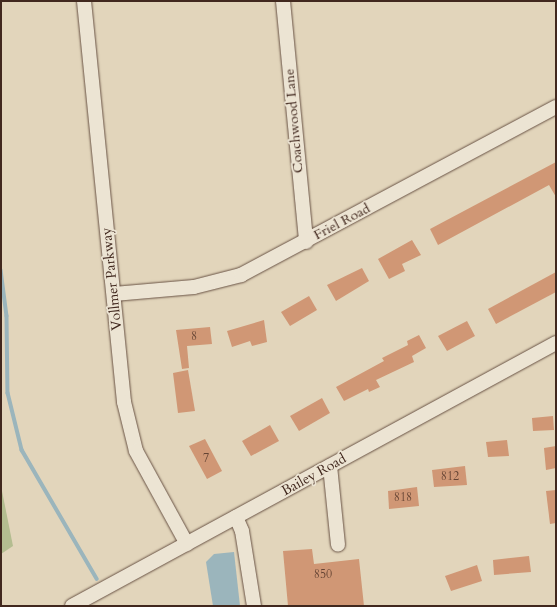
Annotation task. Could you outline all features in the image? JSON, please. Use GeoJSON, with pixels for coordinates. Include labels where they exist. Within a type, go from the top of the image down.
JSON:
{"type":"FeatureCollection","features":[{"type":"Feature","properties":{"kind":"street","name":"Vollmer Parkway"},"geometry":{"type":"LineString","coordinates":[[84,1],[129,430],[152,484],[187,544]]}},
{"type":"Feature","properties":{"kind":"street","name":"Coachwood Lane"},"geometry":{"type":"LineString","coordinates":[[283,1],[306,242]]}},
{"type":"Feature","properties":{"kind":"street","name":"Friel Road"},"geometry":{"type":"LineString","coordinates":[[114,294],[217,283],[259,267],[556,107]]}},
{"type":"Feature","properties":{"kind":"street","name":"Bailey Road"},"geometry":{"type":"LineString","coordinates":[[72,606],[556,343]]}},
{"type":"Feature","properties":{"kind":"street"},"geometry":{"type":"LineString","coordinates":[[330,466],[338,545]]}},
{"type":"Feature","properties":{"kind":"street"},"geometry":{"type":"LineString","coordinates":[[236,517],[242,531],[254,606]]}},
{"type":"Feature","properties":{"kind":"green space"},"geometry":{"type":"Polygon","coordinates":[[[1,486],[13,546],[1,554],[1,486]]]}},
{"type":"Feature","properties":{"kind":"water"},"geometry":{"type":"Polygon","coordinates":[[[234,552],[240,606],[213,606],[206,562],[214,554],[234,552]]]}},
{"type":"Feature","properties":{"kind":"building"},"geometry":{"type":"Polygon","coordinates":[[[556,162],[556,197],[549,185],[438,245],[430,229],[556,162]]]}},
{"type":"Feature","properties":{"kind":"building"},"geometry":{"type":"Polygon","coordinates":[[[412,240],[421,255],[402,264],[405,271],[389,279],[378,259],[412,240]]]}},
{"type":"Feature","properties":{"kind":"building"},"geometry":{"type":"Polygon","coordinates":[[[362,268],[369,281],[336,301],[327,285],[362,268]]]}},
{"type":"Feature","properties":{"kind":"building"},"geometry":{"type":"Polygon","coordinates":[[[556,272],[556,292],[496,324],[488,309],[556,272]]]}},
{"type":"Feature","properties":{"kind":"building"},"geometry":{"type":"Polygon","coordinates":[[[309,296],[317,310],[290,326],[281,312],[309,296]]]}},
{"type":"Feature","properties":{"kind":"building"},"geometry":{"type":"Polygon","coordinates":[[[264,320],[267,342],[252,346],[250,341],[232,347],[227,331],[264,320]]]}},
{"type":"Feature","properties":{"kind":"building"},"geometry":{"type":"Polygon","coordinates":[[[467,321],[475,336],[447,351],[438,336],[467,321]]]}},
{"type":"Feature","properties":{"kind":"building"},"geometry":{"type":"Polygon","coordinates":[[[210,327],[212,344],[187,346],[189,368],[182,369],[176,330],[210,327]]]}},
{"type":"Feature","properties":{"kind":"building"},"geometry":{"type":"Polygon","coordinates":[[[419,335],[426,348],[412,356],[414,362],[376,380],[380,387],[369,392],[368,389],[344,401],[336,387],[384,361],[382,358],[408,345],[407,341],[419,335]]]}},
{"type":"Feature","properties":{"kind":"building"},"geometry":{"type":"Polygon","coordinates":[[[188,370],[195,411],[178,413],[173,373],[188,370]]]}},
{"type":"Feature","properties":{"kind":"building"},"geometry":{"type":"Polygon","coordinates":[[[322,398],[330,413],[299,431],[290,416],[322,398]]]}},
{"type":"Feature","properties":{"kind":"building"},"geometry":{"type":"Polygon","coordinates":[[[553,416],[554,430],[533,431],[532,418],[553,416]]]}},
{"type":"Feature","properties":{"kind":"building"},"geometry":{"type":"Polygon","coordinates":[[[270,425],[279,441],[251,456],[242,441],[270,425]]]}},
{"type":"Feature","properties":{"kind":"building"},"geometry":{"type":"Polygon","coordinates":[[[205,439],[222,471],[207,479],[189,446],[205,439]]]}},
{"type":"Feature","properties":{"kind":"building"},"geometry":{"type":"Polygon","coordinates":[[[507,440],[509,456],[488,457],[486,442],[507,440]]]}},
{"type":"Feature","properties":{"kind":"building"},"geometry":{"type":"Polygon","coordinates":[[[556,446],[556,468],[546,470],[544,448],[556,446]]]}},
{"type":"Feature","properties":{"kind":"building"},"geometry":{"type":"Polygon","coordinates":[[[465,466],[467,485],[434,487],[432,470],[465,466]]]}},
{"type":"Feature","properties":{"kind":"building"},"geometry":{"type":"Polygon","coordinates":[[[417,487],[419,506],[389,509],[388,491],[417,487]]]}},
{"type":"Feature","properties":{"kind":"building"},"geometry":{"type":"Polygon","coordinates":[[[556,490],[556,523],[550,524],[546,491],[556,490]]]}},
{"type":"Feature","properties":{"kind":"building"},"geometry":{"type":"Polygon","coordinates":[[[312,549],[314,564],[359,559],[364,606],[288,606],[283,551],[312,549]]]}},
{"type":"Feature","properties":{"kind":"building"},"geometry":{"type":"Polygon","coordinates":[[[529,556],[531,572],[494,575],[493,560],[529,556]]]}},
{"type":"Feature","properties":{"kind":"building"},"geometry":{"type":"Polygon","coordinates":[[[477,565],[482,581],[451,591],[445,576],[477,565]]]}},
{"type":"Feature","properties":{"kind":"waterway"},"geometry":{"type":"LineString","coordinates":[[1,270],[7,316],[8,393],[22,450],[97,579]]}}]}
